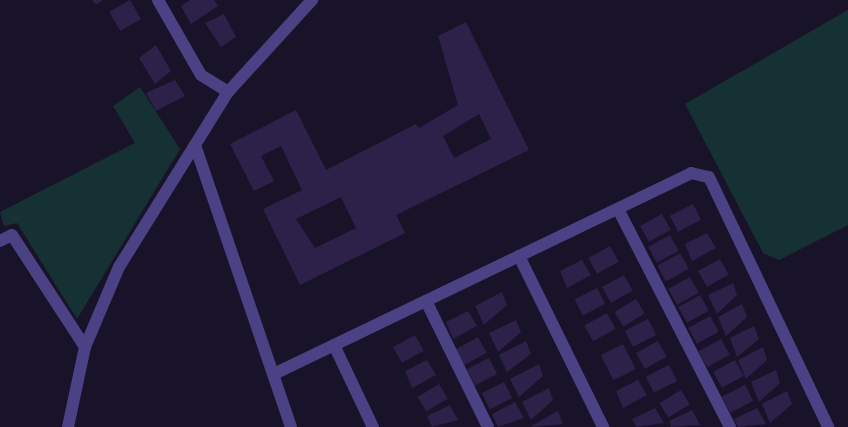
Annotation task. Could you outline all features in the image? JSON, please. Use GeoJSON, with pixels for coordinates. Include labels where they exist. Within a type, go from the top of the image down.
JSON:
{"type":"FeatureCollection","features":[{"type":"Feature","properties":{"kind":"street"},"geometry":{"type":"LineString","coordinates":[[158,0],[201,76],[228,92]]}},
{"type":"Feature","properties":{"kind":"street"},"geometry":{"type":"LineString","coordinates":[[68,427],[85,347],[119,267],[228,92],[312,0]]}},
{"type":"Feature","properties":{"kind":"street"},"geometry":{"type":"LineString","coordinates":[[195,145],[276,373],[291,427]]}},
{"type":"Feature","properties":{"kind":"street"},"geometry":{"type":"LineString","coordinates":[[276,373],[691,173],[708,177],[828,427]]}},
{"type":"Feature","properties":{"kind":"street"},"geometry":{"type":"LineString","coordinates":[[618,209],[730,427]]}},
{"type":"Feature","properties":{"kind":"street"},"geometry":{"type":"LineString","coordinates":[[0,241],[12,236],[85,347]]}},
{"type":"Feature","properties":{"kind":"street"},"geometry":{"type":"LineString","coordinates":[[519,256],[603,427]]}},
{"type":"Feature","properties":{"kind":"street"},"geometry":{"type":"LineString","coordinates":[[426,301],[488,427]]}},
{"type":"Feature","properties":{"kind":"street"},"geometry":{"type":"LineString","coordinates":[[334,345],[373,427]]}},
{"type":"Feature","properties":{"kind":"green space"},"geometry":{"type":"Polygon","coordinates":[[[848,10],[848,225],[779,260],[763,253],[685,104],[848,10]]]}},
{"type":"Feature","properties":{"kind":"green space"},"geometry":{"type":"Polygon","coordinates":[[[140,87],[180,149],[77,319],[17,223],[4,226],[0,212],[135,143],[113,106],[140,87]]]}},
{"type":"Feature","properties":{"kind":"building"},"geometry":{"type":"Polygon","coordinates":[[[92,0],[103,0],[96,5],[92,0]]]}},
{"type":"Feature","properties":{"kind":"building"},"geometry":{"type":"Polygon","coordinates":[[[130,0],[141,19],[120,31],[109,12],[130,0]]]}},
{"type":"Feature","properties":{"kind":"building"},"geometry":{"type":"Polygon","coordinates":[[[190,0],[214,0],[218,6],[191,24],[181,6],[190,0]]]}},
{"type":"Feature","properties":{"kind":"building"},"geometry":{"type":"Polygon","coordinates":[[[224,14],[236,37],[221,47],[205,23],[224,14]]]}},
{"type":"Feature","properties":{"kind":"building"},"geometry":{"type":"Polygon","coordinates":[[[466,22],[529,150],[396,215],[405,233],[300,285],[263,209],[302,190],[281,146],[261,156],[274,181],[254,191],[230,144],[296,110],[326,170],[416,124],[419,128],[458,105],[438,36],[466,22]],[[479,114],[443,136],[454,158],[491,139],[479,114]],[[341,197],[296,219],[315,248],[356,228],[341,197]]]}},
{"type":"Feature","properties":{"kind":"building"},"geometry":{"type":"Polygon","coordinates":[[[156,45],[171,71],[155,84],[139,58],[156,45]]]}},
{"type":"Feature","properties":{"kind":"building"},"geometry":{"type":"Polygon","coordinates":[[[175,80],[185,96],[156,111],[146,93],[175,80]]]}},
{"type":"Feature","properties":{"kind":"building"},"geometry":{"type":"Polygon","coordinates":[[[693,204],[701,220],[678,232],[670,216],[693,204]]]}},
{"type":"Feature","properties":{"kind":"building"},"geometry":{"type":"Polygon","coordinates":[[[662,214],[671,230],[649,242],[640,226],[662,214]]]}},
{"type":"Feature","properties":{"kind":"building"},"geometry":{"type":"Polygon","coordinates":[[[707,233],[716,248],[692,261],[685,244],[707,233]]]}},
{"type":"Feature","properties":{"kind":"building"},"geometry":{"type":"Polygon","coordinates":[[[670,235],[679,251],[657,263],[648,247],[670,235]]]}},
{"type":"Feature","properties":{"kind":"building"},"geometry":{"type":"Polygon","coordinates":[[[610,246],[619,262],[597,274],[588,258],[610,246]]]}},
{"type":"Feature","properties":{"kind":"building"},"geometry":{"type":"Polygon","coordinates":[[[680,253],[689,269],[666,281],[657,266],[680,253]]]}},
{"type":"Feature","properties":{"kind":"building"},"geometry":{"type":"Polygon","coordinates":[[[720,259],[729,275],[707,287],[698,271],[720,259]]]}},
{"type":"Feature","properties":{"kind":"building"},"geometry":{"type":"Polygon","coordinates":[[[582,260],[591,275],[567,288],[560,271],[582,260]]]}},
{"type":"Feature","properties":{"kind":"building"},"geometry":{"type":"Polygon","coordinates":[[[624,275],[633,291],[611,303],[602,287],[624,275]]]}},
{"type":"Feature","properties":{"kind":"building"},"geometry":{"type":"Polygon","coordinates":[[[690,277],[699,293],[677,305],[668,289],[690,277]]]}},
{"type":"Feature","properties":{"kind":"building"},"geometry":{"type":"Polygon","coordinates":[[[733,283],[737,295],[717,314],[708,295],[733,283]]]}},
{"type":"Feature","properties":{"kind":"building"},"geometry":{"type":"Polygon","coordinates":[[[597,288],[605,304],[583,315],[575,299],[597,288]]]}},
{"type":"Feature","properties":{"kind":"building"},"geometry":{"type":"Polygon","coordinates":[[[502,292],[507,305],[484,325],[475,306],[502,292]]]}},
{"type":"Feature","properties":{"kind":"building"},"geometry":{"type":"Polygon","coordinates":[[[700,295],[709,311],[687,323],[678,307],[700,295]]]}},
{"type":"Feature","properties":{"kind":"building"},"geometry":{"type":"Polygon","coordinates":[[[636,299],[645,314],[623,326],[615,312],[636,299]]]}},
{"type":"Feature","properties":{"kind":"building"},"geometry":{"type":"Polygon","coordinates":[[[742,304],[747,317],[726,336],[718,317],[742,304]]]}},
{"type":"Feature","properties":{"kind":"building"},"geometry":{"type":"Polygon","coordinates":[[[468,311],[477,326],[453,339],[446,322],[468,311]]]}},
{"type":"Feature","properties":{"kind":"building"},"geometry":{"type":"Polygon","coordinates":[[[607,313],[616,329],[593,341],[584,326],[607,313]]]}},
{"type":"Feature","properties":{"kind":"building"},"geometry":{"type":"Polygon","coordinates":[[[710,316],[719,332],[697,344],[688,328],[710,316]]]}},
{"type":"Feature","properties":{"kind":"building"},"geometry":{"type":"Polygon","coordinates":[[[648,319],[656,335],[633,347],[625,331],[648,319]]]}},
{"type":"Feature","properties":{"kind":"building"},"geometry":{"type":"Polygon","coordinates":[[[516,320],[521,332],[498,352],[489,333],[516,320]]]}},
{"type":"Feature","properties":{"kind":"building"},"geometry":{"type":"Polygon","coordinates":[[[754,326],[759,339],[737,357],[730,338],[754,326]]]}},
{"type":"Feature","properties":{"kind":"building"},"geometry":{"type":"Polygon","coordinates":[[[415,335],[424,351],[402,363],[393,347],[415,335]]]}},
{"type":"Feature","properties":{"kind":"building"},"geometry":{"type":"Polygon","coordinates":[[[478,337],[487,353],[464,365],[455,350],[478,337]]]}},
{"type":"Feature","properties":{"kind":"building"},"geometry":{"type":"Polygon","coordinates":[[[721,339],[730,355],[707,367],[698,352],[721,339]]]}},
{"type":"Feature","properties":{"kind":"building"},"geometry":{"type":"Polygon","coordinates":[[[526,341],[531,354],[507,372],[499,355],[526,341]]]}},
{"type":"Feature","properties":{"kind":"building"},"geometry":{"type":"Polygon","coordinates":[[[658,341],[667,357],[645,369],[636,353],[658,341]]]}},
{"type":"Feature","properties":{"kind":"building"},"geometry":{"type":"Polygon","coordinates":[[[623,344],[636,369],[613,380],[601,355],[623,344]]]}},
{"type":"Feature","properties":{"kind":"building"},"geometry":{"type":"Polygon","coordinates":[[[763,347],[767,360],[746,379],[738,360],[763,347]]]}},
{"type":"Feature","properties":{"kind":"building"},"geometry":{"type":"Polygon","coordinates":[[[489,358],[497,374],[475,385],[467,369],[489,358]]]}},
{"type":"Feature","properties":{"kind":"building"},"geometry":{"type":"Polygon","coordinates":[[[427,360],[436,375],[412,388],[405,371],[427,360]]]}},
{"type":"Feature","properties":{"kind":"building"},"geometry":{"type":"Polygon","coordinates":[[[735,360],[744,376],[722,388],[713,372],[735,360]]]}},
{"type":"Feature","properties":{"kind":"building"},"geometry":{"type":"Polygon","coordinates":[[[539,364],[543,376],[519,397],[510,379],[539,364]]]}},
{"type":"Feature","properties":{"kind":"building"},"geometry":{"type":"Polygon","coordinates":[[[669,365],[677,381],[654,393],[646,377],[669,365]]]}},
{"type":"Feature","properties":{"kind":"building"},"geometry":{"type":"Polygon","coordinates":[[[776,370],[780,383],[759,402],[751,382],[776,370]]]}},
{"type":"Feature","properties":{"kind":"building"},"geometry":{"type":"Polygon","coordinates":[[[638,380],[647,395],[623,408],[616,391],[638,380]]]}},
{"type":"Feature","properties":{"kind":"building"},"geometry":{"type":"Polygon","coordinates":[[[504,382],[512,398],[490,409],[482,393],[504,382]]]}},
{"type":"Feature","properties":{"kind":"building"},"geometry":{"type":"Polygon","coordinates":[[[439,384],[448,399],[426,411],[418,397],[439,384]]]}},
{"type":"Feature","properties":{"kind":"building"},"geometry":{"type":"Polygon","coordinates":[[[745,385],[753,401],[730,413],[722,397],[745,385]]]}},
{"type":"Feature","properties":{"kind":"building"},"geometry":{"type":"Polygon","coordinates":[[[549,388],[553,400],[531,420],[522,402],[549,388]]]}},
{"type":"Feature","properties":{"kind":"building"},"geometry":{"type":"Polygon","coordinates":[[[681,390],[690,405],[668,417],[660,403],[681,390]]]}},
{"type":"Feature","properties":{"kind":"building"},"geometry":{"type":"Polygon","coordinates":[[[787,391],[792,404],[770,423],[762,404],[787,391]]]}},
{"type":"Feature","properties":{"kind":"building"},"geometry":{"type":"Polygon","coordinates":[[[515,402],[524,418],[498,427],[492,414],[515,402]]]}},
{"type":"Feature","properties":{"kind":"building"},"geometry":{"type":"Polygon","coordinates":[[[450,405],[458,420],[432,427],[427,416],[450,405]]]}},
{"type":"Feature","properties":{"kind":"building"},"geometry":{"type":"Polygon","coordinates":[[[655,408],[664,423],[636,427],[632,419],[655,408]]]}},
{"type":"Feature","properties":{"kind":"building"},"geometry":{"type":"Polygon","coordinates":[[[757,408],[766,424],[738,427],[734,419],[757,408]]]}},
{"type":"Feature","properties":{"kind":"building"},"geometry":{"type":"Polygon","coordinates":[[[692,410],[700,425],[671,427],[669,421],[692,410]]]}},
{"type":"Feature","properties":{"kind":"building"},"geometry":{"type":"Polygon","coordinates":[[[558,411],[563,424],[531,426],[558,411]]]}}]}
